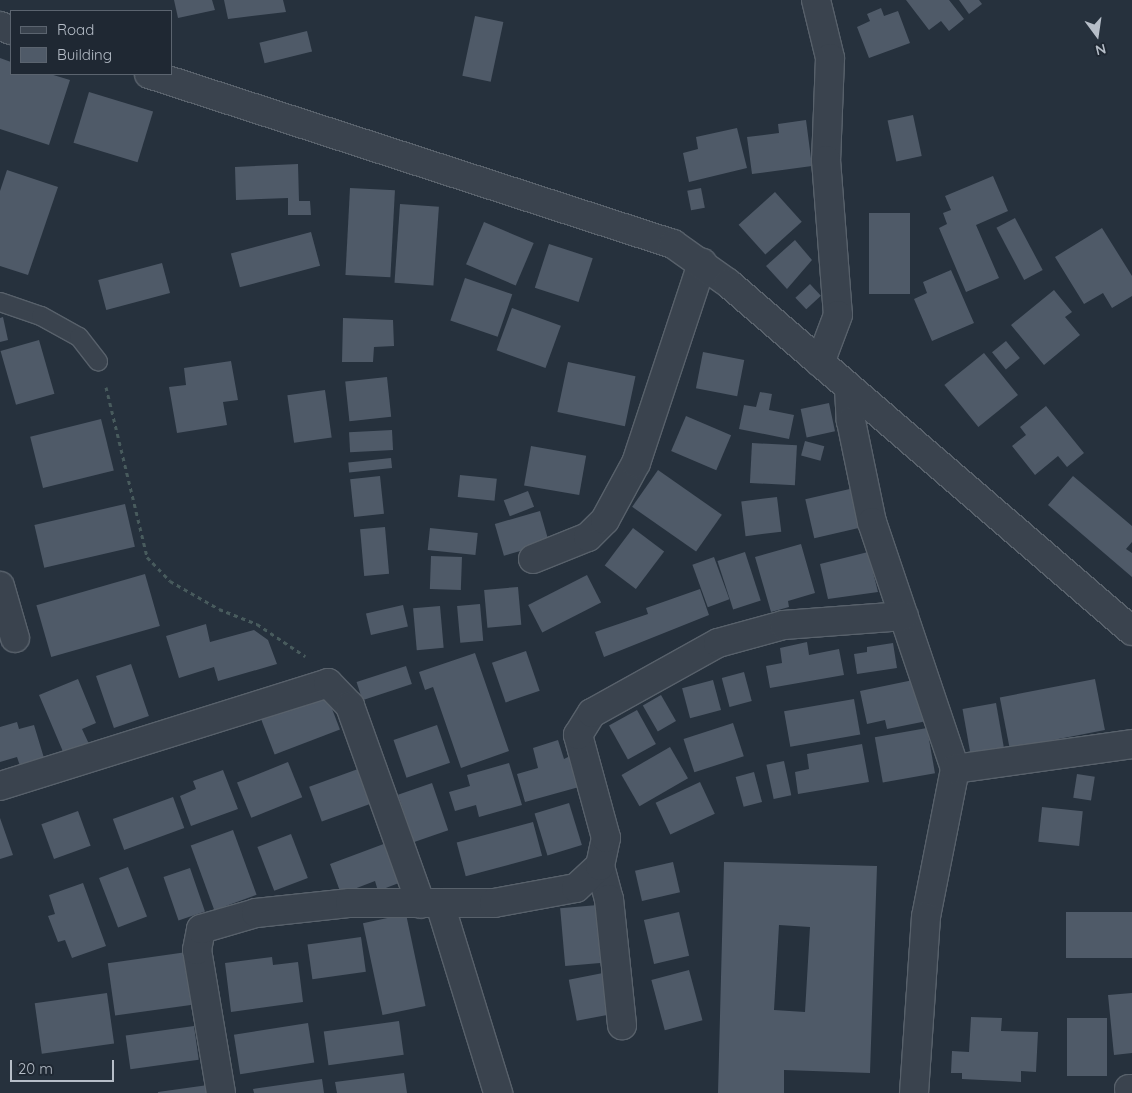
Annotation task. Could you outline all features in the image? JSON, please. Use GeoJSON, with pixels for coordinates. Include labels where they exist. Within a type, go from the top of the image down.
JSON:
{"type":"FeatureCollection","features":[{"type":"Feature","properties":{"kind":"street"},"geometry":{"type":"LineString","coordinates":[[816,0],[830,58],[826,160],[838,315],[820,363]]}},
{"type":"Feature","properties":{"kind":"street"},"geometry":{"type":"LineString","coordinates":[[152,75],[619,224],[673,244],[702,263],[1132,631]]}},
{"type":"Feature","properties":{"kind":"street"},"geometry":{"type":"LineString","coordinates":[[533,559],[588,537],[605,520],[636,463],[702,263]]}},
{"type":"Feature","properties":{"kind":"street"},"geometry":{"type":"LineString","coordinates":[[849,388],[862,488],[955,769],[926,917],[914,1093]]}},
{"type":"Feature","properties":{"kind":"street"},"geometry":{"type":"LineString","coordinates":[[0,586],[15,638]]}},
{"type":"Feature","properties":{"kind":"street"},"geometry":{"type":"LineString","coordinates":[[622,1025],[610,899],[600,866],[606,838],[578,735],[592,713],[718,643],[784,625],[904,616]]}},
{"type":"Feature","properties":{"kind":"street"},"geometry":{"type":"LineString","coordinates":[[0,786],[328,683],[350,706],[431,904],[498,1093]]}},
{"type":"Feature","properties":{"kind":"street"},"geometry":{"type":"LineString","coordinates":[[955,769],[1132,744]]}},
{"type":"Feature","properties":{"kind":"street"},"geometry":{"type":"LineString","coordinates":[[221,1093],[197,950],[201,929],[266,912],[350,903],[494,903],[576,888],[600,866]]}},
{"type":"Feature","properties":{"kind":"lane"},"geometry":{"type":"LineString","coordinates":[[0,302],[42,316],[78,337],[98,361]]}},
{"type":"Feature","properties":{"kind":"path"},"geometry":{"type":"LineString","coordinates":[[98,361],[147,557],[170,581],[283,640],[312,660],[328,683]]}},
{"type":"Feature","properties":{"kind":"building"},"geometry":{"type":"Polygon","coordinates":[[[174,0],[212,0],[215,10],[178,18],[174,0]]]}},
{"type":"Feature","properties":{"kind":"building"},"geometry":{"type":"Polygon","coordinates":[[[224,0],[283,0],[286,12],[228,19],[224,0]]]}},
{"type":"Feature","properties":{"kind":"building"},"geometry":{"type":"Polygon","coordinates":[[[906,0],[949,0],[964,19],[949,31],[941,21],[929,30],[906,0]]]}},
{"type":"Feature","properties":{"kind":"building"},"geometry":{"type":"Polygon","coordinates":[[[959,0],[979,0],[982,4],[969,14],[959,0]]]}},
{"type":"Feature","properties":{"kind":"building"},"geometry":{"type":"Polygon","coordinates":[[[881,8],[884,16],[898,11],[910,43],[869,58],[857,27],[870,21],[867,14],[881,8]]]}},
{"type":"Feature","properties":{"kind":"building"},"geometry":{"type":"Polygon","coordinates":[[[475,16],[503,22],[491,82],[462,76],[475,16]]]}},
{"type":"Feature","properties":{"kind":"building"},"geometry":{"type":"Polygon","coordinates":[[[307,31],[312,51],[265,63],[259,43],[307,31]]]}},
{"type":"Feature","properties":{"kind":"building"},"geometry":{"type":"Polygon","coordinates":[[[0,58],[10,62],[10,75],[53,75],[70,80],[49,145],[0,129],[0,58]]]}},
{"type":"Feature","properties":{"kind":"building"},"geometry":{"type":"Polygon","coordinates":[[[89,92],[153,112],[138,162],[74,143],[89,92]]]}},
{"type":"Feature","properties":{"kind":"building"},"geometry":{"type":"Polygon","coordinates":[[[913,115],[922,156],[896,161],[888,120],[913,115]]]}},
{"type":"Feature","properties":{"kind":"building"},"geometry":{"type":"Polygon","coordinates":[[[806,120],[812,166],[752,174],[747,137],[779,133],[778,124],[806,120]]]}},
{"type":"Feature","properties":{"kind":"building"},"geometry":{"type":"Polygon","coordinates":[[[737,128],[747,168],[689,182],[683,153],[698,149],[696,137],[737,128]]]}},
{"type":"Feature","properties":{"kind":"building"},"geometry":{"type":"Polygon","coordinates":[[[298,164],[299,201],[310,201],[311,215],[288,215],[288,198],[236,200],[235,167],[298,164]]]}},
{"type":"Feature","properties":{"kind":"building"},"geometry":{"type":"Polygon","coordinates":[[[7,170],[58,187],[28,275],[0,266],[0,191],[7,170]]]}},
{"type":"Feature","properties":{"kind":"building"},"geometry":{"type":"Polygon","coordinates":[[[993,176],[1008,211],[976,225],[999,278],[966,292],[939,228],[947,224],[943,213],[951,210],[945,196],[993,176]]]}},
{"type":"Feature","properties":{"kind":"building"},"geometry":{"type":"Polygon","coordinates":[[[350,188],[395,190],[390,277],[345,275],[350,188]]]}},
{"type":"Feature","properties":{"kind":"building"},"geometry":{"type":"Polygon","coordinates":[[[701,188],[705,208],[691,210],[687,191],[701,188]]]}},
{"type":"Feature","properties":{"kind":"building"},"geometry":{"type":"Polygon","coordinates":[[[775,192],[802,222],[765,255],[739,225],[775,192]]]}},
{"type":"Feature","properties":{"kind":"building"},"geometry":{"type":"Polygon","coordinates":[[[400,204],[439,207],[433,286],[394,283],[400,204]]]}},
{"type":"Feature","properties":{"kind":"building"},"geometry":{"type":"Polygon","coordinates":[[[869,213],[910,213],[910,294],[869,294],[869,213]]]}},
{"type":"Feature","properties":{"kind":"building"},"geometry":{"type":"Polygon","coordinates":[[[1015,218],[1043,270],[1024,280],[996,228],[1015,218]]]}},
{"type":"Feature","properties":{"kind":"building"},"geometry":{"type":"Polygon","coordinates":[[[484,222],[534,243],[516,285],[466,264],[484,222]]]}},
{"type":"Feature","properties":{"kind":"building"},"geometry":{"type":"Polygon","coordinates":[[[1102,228],[1132,276],[1132,296],[1112,308],[1103,293],[1084,304],[1055,257],[1102,228]]]}},
{"type":"Feature","properties":{"kind":"building"},"geometry":{"type":"Polygon","coordinates":[[[311,232],[320,266],[240,287],[231,253],[311,232]]]}},
{"type":"Feature","properties":{"kind":"building"},"geometry":{"type":"Polygon","coordinates":[[[795,240],[812,260],[787,289],[766,266],[795,240]]]}},
{"type":"Feature","properties":{"kind":"building"},"geometry":{"type":"Polygon","coordinates":[[[549,244],[593,258],[579,302],[535,288],[549,244]]]}},
{"type":"Feature","properties":{"kind":"building"},"geometry":{"type":"Polygon","coordinates":[[[162,263],[170,293],[106,310],[98,280],[162,263]]]}},
{"type":"Feature","properties":{"kind":"building"},"geometry":{"type":"Polygon","coordinates":[[[951,270],[974,323],[932,341],[914,299],[927,293],[923,282],[951,270]]]}},
{"type":"Feature","properties":{"kind":"building"},"geometry":{"type":"Polygon","coordinates":[[[465,278],[512,294],[498,337],[450,321],[465,278]]]}},
{"type":"Feature","properties":{"kind":"building"},"geometry":{"type":"Polygon","coordinates":[[[810,284],[821,296],[806,309],[795,298],[810,284]]]}},
{"type":"Feature","properties":{"kind":"building"},"geometry":{"type":"Polygon","coordinates":[[[1054,290],[1072,312],[1065,317],[1080,335],[1044,365],[1011,325],[1054,290]]]}},
{"type":"Feature","properties":{"kind":"building"},"geometry":{"type":"Polygon","coordinates":[[[512,308],[561,326],[545,368],[497,350],[512,308]]]}},
{"type":"Feature","properties":{"kind":"building"},"geometry":{"type":"Polygon","coordinates":[[[3,317],[8,340],[0,342],[0,318],[3,317]]]}},
{"type":"Feature","properties":{"kind":"building"},"geometry":{"type":"Polygon","coordinates":[[[343,318],[393,320],[394,346],[374,347],[373,362],[342,362],[343,318]]]}},
{"type":"Feature","properties":{"kind":"building"},"geometry":{"type":"Polygon","coordinates":[[[39,340],[54,394],[16,405],[1,351],[39,340]]]}},
{"type":"Feature","properties":{"kind":"building"},"geometry":{"type":"Polygon","coordinates":[[[1006,341],[1020,358],[1006,369],[992,352],[1006,341]]]}},
{"type":"Feature","properties":{"kind":"building"},"geometry":{"type":"Polygon","coordinates":[[[703,352],[744,360],[737,396],[696,388],[703,352]]]}},
{"type":"Feature","properties":{"kind":"building"},"geometry":{"type":"Polygon","coordinates":[[[984,353],[1018,395],[978,427],[944,385],[984,353]]]}},
{"type":"Feature","properties":{"kind":"building"},"geometry":{"type":"Polygon","coordinates":[[[231,361],[238,400],[223,402],[227,425],[177,433],[169,387],[186,385],[184,368],[231,361]]]}},
{"type":"Feature","properties":{"kind":"building"},"geometry":{"type":"Polygon","coordinates":[[[568,362],[635,376],[625,426],[557,412],[568,362]]]}},
{"type":"Feature","properties":{"kind":"building"},"geometry":{"type":"Polygon","coordinates":[[[387,377],[391,417],[349,421],[345,381],[387,377]]]}},
{"type":"Feature","properties":{"kind":"building"},"geometry":{"type":"Polygon","coordinates":[[[325,390],[332,438],[294,443],[287,395],[325,390]]]}},
{"type":"Feature","properties":{"kind":"building"},"geometry":{"type":"Polygon","coordinates":[[[760,392],[772,394],[769,410],[794,415],[789,439],[739,429],[744,405],[756,407],[760,392]]]}},
{"type":"Feature","properties":{"kind":"building"},"geometry":{"type":"Polygon","coordinates":[[[829,403],[835,431],[807,437],[801,409],[829,403]]]}},
{"type":"Feature","properties":{"kind":"building"},"geometry":{"type":"Polygon","coordinates":[[[1046,406],[1084,453],[1067,467],[1058,456],[1035,475],[1012,446],[1026,435],[1020,427],[1046,406]]]}},
{"type":"Feature","properties":{"kind":"building"},"geometry":{"type":"Polygon","coordinates":[[[686,416],[731,435],[716,470],[671,451],[686,416]]]}},
{"type":"Feature","properties":{"kind":"building"},"geometry":{"type":"Polygon","coordinates":[[[101,419],[114,470],[43,488],[30,437],[101,419]]]}},
{"type":"Feature","properties":{"kind":"building"},"geometry":{"type":"Polygon","coordinates":[[[392,430],[393,450],[350,452],[349,432],[392,430]]]}},
{"type":"Feature","properties":{"kind":"building"},"geometry":{"type":"Polygon","coordinates":[[[805,441],[824,446],[820,461],[801,455],[805,441]]]}},
{"type":"Feature","properties":{"kind":"building"},"geometry":{"type":"Polygon","coordinates":[[[752,443],[797,445],[795,485],[750,483],[752,443]]]}},
{"type":"Feature","properties":{"kind":"building"},"geometry":{"type":"Polygon","coordinates":[[[531,446],[586,456],[579,495],[524,485],[531,446]]]}},
{"type":"Feature","properties":{"kind":"building"},"geometry":{"type":"Polygon","coordinates":[[[391,458],[392,468],[349,472],[348,462],[391,458]]]}},
{"type":"Feature","properties":{"kind":"building"},"geometry":{"type":"Polygon","coordinates":[[[658,470],[722,515],[696,552],[632,507],[658,470]]]}},
{"type":"Feature","properties":{"kind":"building"},"geometry":{"type":"Polygon","coordinates":[[[460,475],[497,479],[494,501],[458,497],[460,475]]]}},
{"type":"Feature","properties":{"kind":"building"},"geometry":{"type":"Polygon","coordinates":[[[380,476],[384,514],[354,517],[350,479],[380,476]]]}},
{"type":"Feature","properties":{"kind":"building"},"geometry":{"type":"Polygon","coordinates":[[[1073,476],[1132,526],[1132,542],[1126,549],[1132,553],[1132,577],[1048,505],[1073,476]]]}},
{"type":"Feature","properties":{"kind":"building"},"geometry":{"type":"Polygon","coordinates":[[[854,488],[863,527],[814,538],[805,499],[854,488]]]}},
{"type":"Feature","properties":{"kind":"building"},"geometry":{"type":"Polygon","coordinates":[[[528,491],[534,507],[510,516],[504,500],[528,491]]]}},
{"type":"Feature","properties":{"kind":"building"},"geometry":{"type":"Polygon","coordinates":[[[777,497],[781,532],[746,536],[741,501],[777,497]]]}},
{"type":"Feature","properties":{"kind":"building"},"geometry":{"type":"Polygon","coordinates":[[[125,504],[135,547],[44,568],[34,525],[125,504]]]}},
{"type":"Feature","properties":{"kind":"building"},"geometry":{"type":"Polygon","coordinates":[[[540,511],[549,543],[504,556],[495,524],[540,511]]]}},
{"type":"Feature","properties":{"kind":"building"},"geometry":{"type":"Polygon","coordinates":[[[385,527],[389,574],[364,576],[360,529],[385,527]]]}},
{"type":"Feature","properties":{"kind":"building"},"geometry":{"type":"Polygon","coordinates":[[[430,528],[478,533],[475,555],[428,550],[430,528]]]}},
{"type":"Feature","properties":{"kind":"building"},"geometry":{"type":"Polygon","coordinates":[[[633,528],[664,551],[636,589],[605,566],[633,528]]]}},
{"type":"Feature","properties":{"kind":"building"},"geometry":{"type":"Polygon","coordinates":[[[801,544],[815,593],[788,601],[789,607],[771,612],[755,557],[801,544]]]}},
{"type":"Feature","properties":{"kind":"building"},"geometry":{"type":"Polygon","coordinates":[[[745,552],[761,601],[733,609],[717,561],[745,552]]]}},
{"type":"Feature","properties":{"kind":"building"},"geometry":{"type":"Polygon","coordinates":[[[868,552],[878,592],[828,599],[820,564],[868,552]]]}},
{"type":"Feature","properties":{"kind":"building"},"geometry":{"type":"Polygon","coordinates":[[[431,556],[462,557],[461,590],[430,589],[431,556]]]}},
{"type":"Feature","properties":{"kind":"building"},"geometry":{"type":"Polygon","coordinates":[[[714,557],[729,599],[708,607],[692,565],[714,557]]]}},
{"type":"Feature","properties":{"kind":"building"},"geometry":{"type":"Polygon","coordinates":[[[145,574],[160,626],[51,657],[36,605],[145,574]]]}},
{"type":"Feature","properties":{"kind":"building"},"geometry":{"type":"Polygon","coordinates":[[[587,575],[601,603],[542,633],[528,605],[587,575]]]}},
{"type":"Feature","properties":{"kind":"building"},"geometry":{"type":"Polygon","coordinates":[[[518,587],[521,625],[487,628],[484,590],[518,587]]]}},
{"type":"Feature","properties":{"kind":"building"},"geometry":{"type":"Polygon","coordinates":[[[700,589],[709,615],[604,657],[595,632],[648,614],[646,608],[700,589]]]}},
{"type":"Feature","properties":{"kind":"building"},"geometry":{"type":"Polygon","coordinates":[[[480,604],[483,641],[460,643],[457,606],[480,604]]]}},
{"type":"Feature","properties":{"kind":"building"},"geometry":{"type":"Polygon","coordinates":[[[403,605],[408,626],[371,635],[366,614],[403,605]]]}},
{"type":"Feature","properties":{"kind":"building"},"geometry":{"type":"Polygon","coordinates":[[[440,606],[444,648],[417,650],[413,608],[440,606]]]}},
{"type":"Feature","properties":{"kind":"building"},"geometry":{"type":"Polygon","coordinates":[[[206,624],[210,642],[254,630],[268,640],[277,664],[218,681],[214,667],[179,678],[166,636],[206,624]]]}},
{"type":"Feature","properties":{"kind":"building"},"geometry":{"type":"Polygon","coordinates":[[[807,642],[809,655],[839,649],[844,675],[770,688],[766,666],[782,663],[780,648],[807,642]]]}},
{"type":"Feature","properties":{"kind":"building"},"geometry":{"type":"Polygon","coordinates":[[[893,643],[897,668],[857,674],[854,654],[867,652],[867,647],[893,643]]]}},
{"type":"Feature","properties":{"kind":"building"},"geometry":{"type":"Polygon","coordinates":[[[526,651],[540,691],[506,702],[492,663],[526,651]]]}},
{"type":"Feature","properties":{"kind":"building"},"geometry":{"type":"Polygon","coordinates":[[[475,653],[509,751],[461,768],[433,687],[425,690],[419,672],[475,653]]]}},
{"type":"Feature","properties":{"kind":"building"},"geometry":{"type":"Polygon","coordinates":[[[131,664],[149,716],[114,728],[96,676],[131,664]]]}},
{"type":"Feature","properties":{"kind":"building"},"geometry":{"type":"Polygon","coordinates":[[[406,666],[412,684],[362,700],[357,682],[406,666]]]}},
{"type":"Feature","properties":{"kind":"building"},"geometry":{"type":"Polygon","coordinates":[[[744,672],[752,701],[730,707],[722,678],[744,672]]]}},
{"type":"Feature","properties":{"kind":"building"},"geometry":{"type":"Polygon","coordinates":[[[78,679],[96,723],[82,729],[89,744],[64,754],[39,695],[78,679]]]}},
{"type":"Feature","properties":{"kind":"building"},"geometry":{"type":"Polygon","coordinates":[[[918,679],[927,721],[887,729],[885,720],[867,724],[860,691],[918,679]]]}},
{"type":"Feature","properties":{"kind":"building"},"geometry":{"type":"Polygon","coordinates":[[[1095,679],[1105,730],[1010,749],[1000,698],[1095,679]]]}},
{"type":"Feature","properties":{"kind":"building"},"geometry":{"type":"Polygon","coordinates":[[[713,680],[721,710],[690,718],[682,688],[713,680]]]}},
{"type":"Feature","properties":{"kind":"building"},"geometry":{"type":"Polygon","coordinates":[[[326,693],[340,729],[275,754],[261,718],[326,693]]]}},
{"type":"Feature","properties":{"kind":"building"},"geometry":{"type":"Polygon","coordinates":[[[661,695],[676,721],[658,731],[643,706],[661,695]]]}},
{"type":"Feature","properties":{"kind":"building"},"geometry":{"type":"Polygon","coordinates":[[[854,699],[860,734],[790,747],[784,711],[854,699]]]}},
{"type":"Feature","properties":{"kind":"building"},"geometry":{"type":"Polygon","coordinates":[[[996,703],[1004,747],[970,753],[963,709],[996,703]]]}},
{"type":"Feature","properties":{"kind":"building"},"geometry":{"type":"Polygon","coordinates":[[[637,710],[656,744],[628,760],[609,726],[637,710]]]}},
{"type":"Feature","properties":{"kind":"building"},"geometry":{"type":"Polygon","coordinates":[[[17,722],[19,729],[34,725],[44,758],[20,766],[17,757],[0,762],[0,727],[17,722]]]}},
{"type":"Feature","properties":{"kind":"building"},"geometry":{"type":"Polygon","coordinates":[[[733,723],[744,756],[694,772],[684,739],[733,723]]]}},
{"type":"Feature","properties":{"kind":"building"},"geometry":{"type":"Polygon","coordinates":[[[437,725],[450,763],[407,778],[394,740],[437,725]]]}},
{"type":"Feature","properties":{"kind":"building"},"geometry":{"type":"Polygon","coordinates":[[[927,728],[935,773],[883,783],[875,737],[927,728]]]}},
{"type":"Feature","properties":{"kind":"building"},"geometry":{"type":"Polygon","coordinates":[[[558,740],[564,759],[570,756],[579,787],[525,802],[517,774],[538,768],[533,748],[558,740]]]}},
{"type":"Feature","properties":{"kind":"building"},"geometry":{"type":"Polygon","coordinates":[[[862,744],[869,782],[798,794],[795,772],[809,769],[807,754],[862,744]]]}},
{"type":"Feature","properties":{"kind":"building"},"geometry":{"type":"Polygon","coordinates":[[[670,747],[688,778],[640,806],[622,775],[670,747]]]}},
{"type":"Feature","properties":{"kind":"building"},"geometry":{"type":"Polygon","coordinates":[[[784,761],[791,795],[774,799],[766,765],[784,761]]]}},
{"type":"Feature","properties":{"kind":"building"},"geometry":{"type":"Polygon","coordinates":[[[288,762],[302,797],[251,818],[237,783],[288,762]]]}},
{"type":"Feature","properties":{"kind":"building"},"geometry":{"type":"Polygon","coordinates":[[[509,763],[522,805],[479,817],[476,805],[455,811],[449,792],[470,786],[467,775],[509,763]]]}},
{"type":"Feature","properties":{"kind":"building"},"geometry":{"type":"Polygon","coordinates":[[[358,769],[371,804],[322,822],[309,787],[358,769]]]}},
{"type":"Feature","properties":{"kind":"building"},"geometry":{"type":"Polygon","coordinates":[[[223,770],[238,809],[191,826],[180,796],[196,789],[193,781],[223,770]]]}},
{"type":"Feature","properties":{"kind":"building"},"geometry":{"type":"Polygon","coordinates":[[[754,772],[762,802],[744,807],[736,777],[754,772]]]}},
{"type":"Feature","properties":{"kind":"building"},"geometry":{"type":"Polygon","coordinates":[[[1077,774],[1095,777],[1091,801],[1073,798],[1077,774]]]}},
{"type":"Feature","properties":{"kind":"building"},"geometry":{"type":"Polygon","coordinates":[[[700,782],[715,814],[670,834],[656,803],[700,782]]]}},
{"type":"Feature","properties":{"kind":"building"},"geometry":{"type":"Polygon","coordinates":[[[432,783],[448,830],[414,842],[398,795],[432,783]]]}},
{"type":"Feature","properties":{"kind":"building"},"geometry":{"type":"Polygon","coordinates":[[[173,797],[184,828],[124,850],[113,819],[173,797]]]}},
{"type":"Feature","properties":{"kind":"building"},"geometry":{"type":"Polygon","coordinates":[[[569,803],[582,845],[547,856],[535,814],[569,803]]]}},
{"type":"Feature","properties":{"kind":"building"},"geometry":{"type":"Polygon","coordinates":[[[1042,807],[1083,811],[1079,846],[1038,842],[1042,807]]]}},
{"type":"Feature","properties":{"kind":"building"},"geometry":{"type":"Polygon","coordinates":[[[78,811],[91,846],[54,859],[41,824],[78,811]]]}},
{"type":"Feature","properties":{"kind":"building"},"geometry":{"type":"Polygon","coordinates":[[[0,818],[13,855],[0,859],[0,818]]]}},
{"type":"Feature","properties":{"kind":"building"},"geometry":{"type":"Polygon","coordinates":[[[533,822],[542,856],[466,876],[457,842],[533,822]]]}},
{"type":"Feature","properties":{"kind":"building"},"geometry":{"type":"Polygon","coordinates":[[[233,830],[257,895],[214,910],[191,845],[233,830]]]}},
{"type":"Feature","properties":{"kind":"building"},"geometry":{"type":"Polygon","coordinates":[[[291,834],[308,878],[274,891],[257,847],[291,834]]]}},
{"type":"Feature","properties":{"kind":"building"},"geometry":{"type":"Polygon","coordinates":[[[389,842],[404,881],[378,891],[375,881],[341,894],[330,864],[389,842]]]}},
{"type":"Feature","properties":{"kind":"building"},"geometry":{"type":"Polygon","coordinates":[[[673,862],[680,892],[642,901],[635,871],[673,862]]]}},
{"type":"Feature","properties":{"kind":"building"},"geometry":{"type":"Polygon","coordinates":[[[724,862],[877,866],[870,1073],[784,1070],[784,1093],[718,1093],[724,862]],[[779,925],[774,1010],[805,1012],[810,927],[779,925]]]}},
{"type":"Feature","properties":{"kind":"building"},"geometry":{"type":"Polygon","coordinates":[[[128,867],[147,916],[118,928],[99,878],[128,867]]]}},
{"type":"Feature","properties":{"kind":"building"},"geometry":{"type":"Polygon","coordinates":[[[190,868],[205,911],[179,921],[164,877],[190,868]]]}},
{"type":"Feature","properties":{"kind":"building"},"geometry":{"type":"Polygon","coordinates":[[[83,883],[106,946],[72,958],[65,940],[58,942],[48,916],[55,914],[49,895],[83,883]]]}},
{"type":"Feature","properties":{"kind":"building"},"geometry":{"type":"Polygon","coordinates":[[[598,905],[603,963],[565,966],[560,908],[598,905]]]}},
{"type":"Feature","properties":{"kind":"building"},"geometry":{"type":"Polygon","coordinates":[[[679,912],[689,956],[654,964],[644,920],[679,912]]]}},
{"type":"Feature","properties":{"kind":"building"},"geometry":{"type":"Polygon","coordinates":[[[1066,912],[1132,912],[1132,958],[1066,958],[1066,912]]]}},
{"type":"Feature","properties":{"kind":"building"},"geometry":{"type":"Polygon","coordinates":[[[406,914],[426,1006],[383,1015],[363,923],[406,914]]]}},
{"type":"Feature","properties":{"kind":"building"},"geometry":{"type":"Polygon","coordinates":[[[361,937],[366,972],[312,979],[308,945],[361,937]]]}},
{"type":"Feature","properties":{"kind":"building"},"geometry":{"type":"Polygon","coordinates":[[[187,952],[194,1004],[115,1016],[108,963],[187,952]]]}},
{"type":"Feature","properties":{"kind":"building"},"geometry":{"type":"Polygon","coordinates":[[[272,957],[273,965],[298,962],[303,1002],[231,1012],[225,963],[272,957]]]}},
{"type":"Feature","properties":{"kind":"building"},"geometry":{"type":"Polygon","coordinates":[[[689,970],[702,1020],[665,1030],[651,980],[689,970]]]}},
{"type":"Feature","properties":{"kind":"building"},"geometry":{"type":"Polygon","coordinates":[[[608,972],[616,1013],[577,1021],[569,980],[608,972]]]}},
{"type":"Feature","properties":{"kind":"building"},"geometry":{"type":"Polygon","coordinates":[[[107,993],[114,1044],[42,1054],[35,1003],[107,993]]]}},
{"type":"Feature","properties":{"kind":"building"},"geometry":{"type":"Polygon","coordinates":[[[1132,993],[1132,1053],[1114,1055],[1108,995],[1132,993]]]}},
{"type":"Feature","properties":{"kind":"building"},"geometry":{"type":"Polygon","coordinates":[[[971,1017],[1002,1018],[1001,1031],[1038,1032],[1036,1072],[1021,1071],[1021,1082],[962,1079],[962,1073],[951,1073],[952,1051],[969,1052],[971,1017]]]}},
{"type":"Feature","properties":{"kind":"building"},"geometry":{"type":"Polygon","coordinates":[[[1067,1018],[1107,1018],[1107,1076],[1067,1076],[1067,1018]]]}},
{"type":"Feature","properties":{"kind":"building"},"geometry":{"type":"Polygon","coordinates":[[[399,1021],[404,1055],[328,1065],[324,1032],[399,1021]]]}},
{"type":"Feature","properties":{"kind":"building"},"geometry":{"type":"Polygon","coordinates":[[[308,1023],[314,1063],[240,1074],[234,1035],[308,1023]]]}},
{"type":"Feature","properties":{"kind":"building"},"geometry":{"type":"Polygon","coordinates":[[[194,1026],[199,1060],[130,1069],[126,1036],[194,1026]]]}},
{"type":"Feature","properties":{"kind":"building"},"geometry":{"type":"Polygon","coordinates":[[[404,1073],[407,1093],[337,1093],[335,1082],[404,1073]]]}},
{"type":"Feature","properties":{"kind":"building"},"geometry":{"type":"Polygon","coordinates":[[[322,1079],[324,1093],[254,1093],[253,1089],[322,1079]]]}},
{"type":"Feature","properties":{"kind":"building"},"geometry":{"type":"Polygon","coordinates":[[[208,1085],[209,1093],[158,1093],[158,1092],[208,1085]]]}}]}
